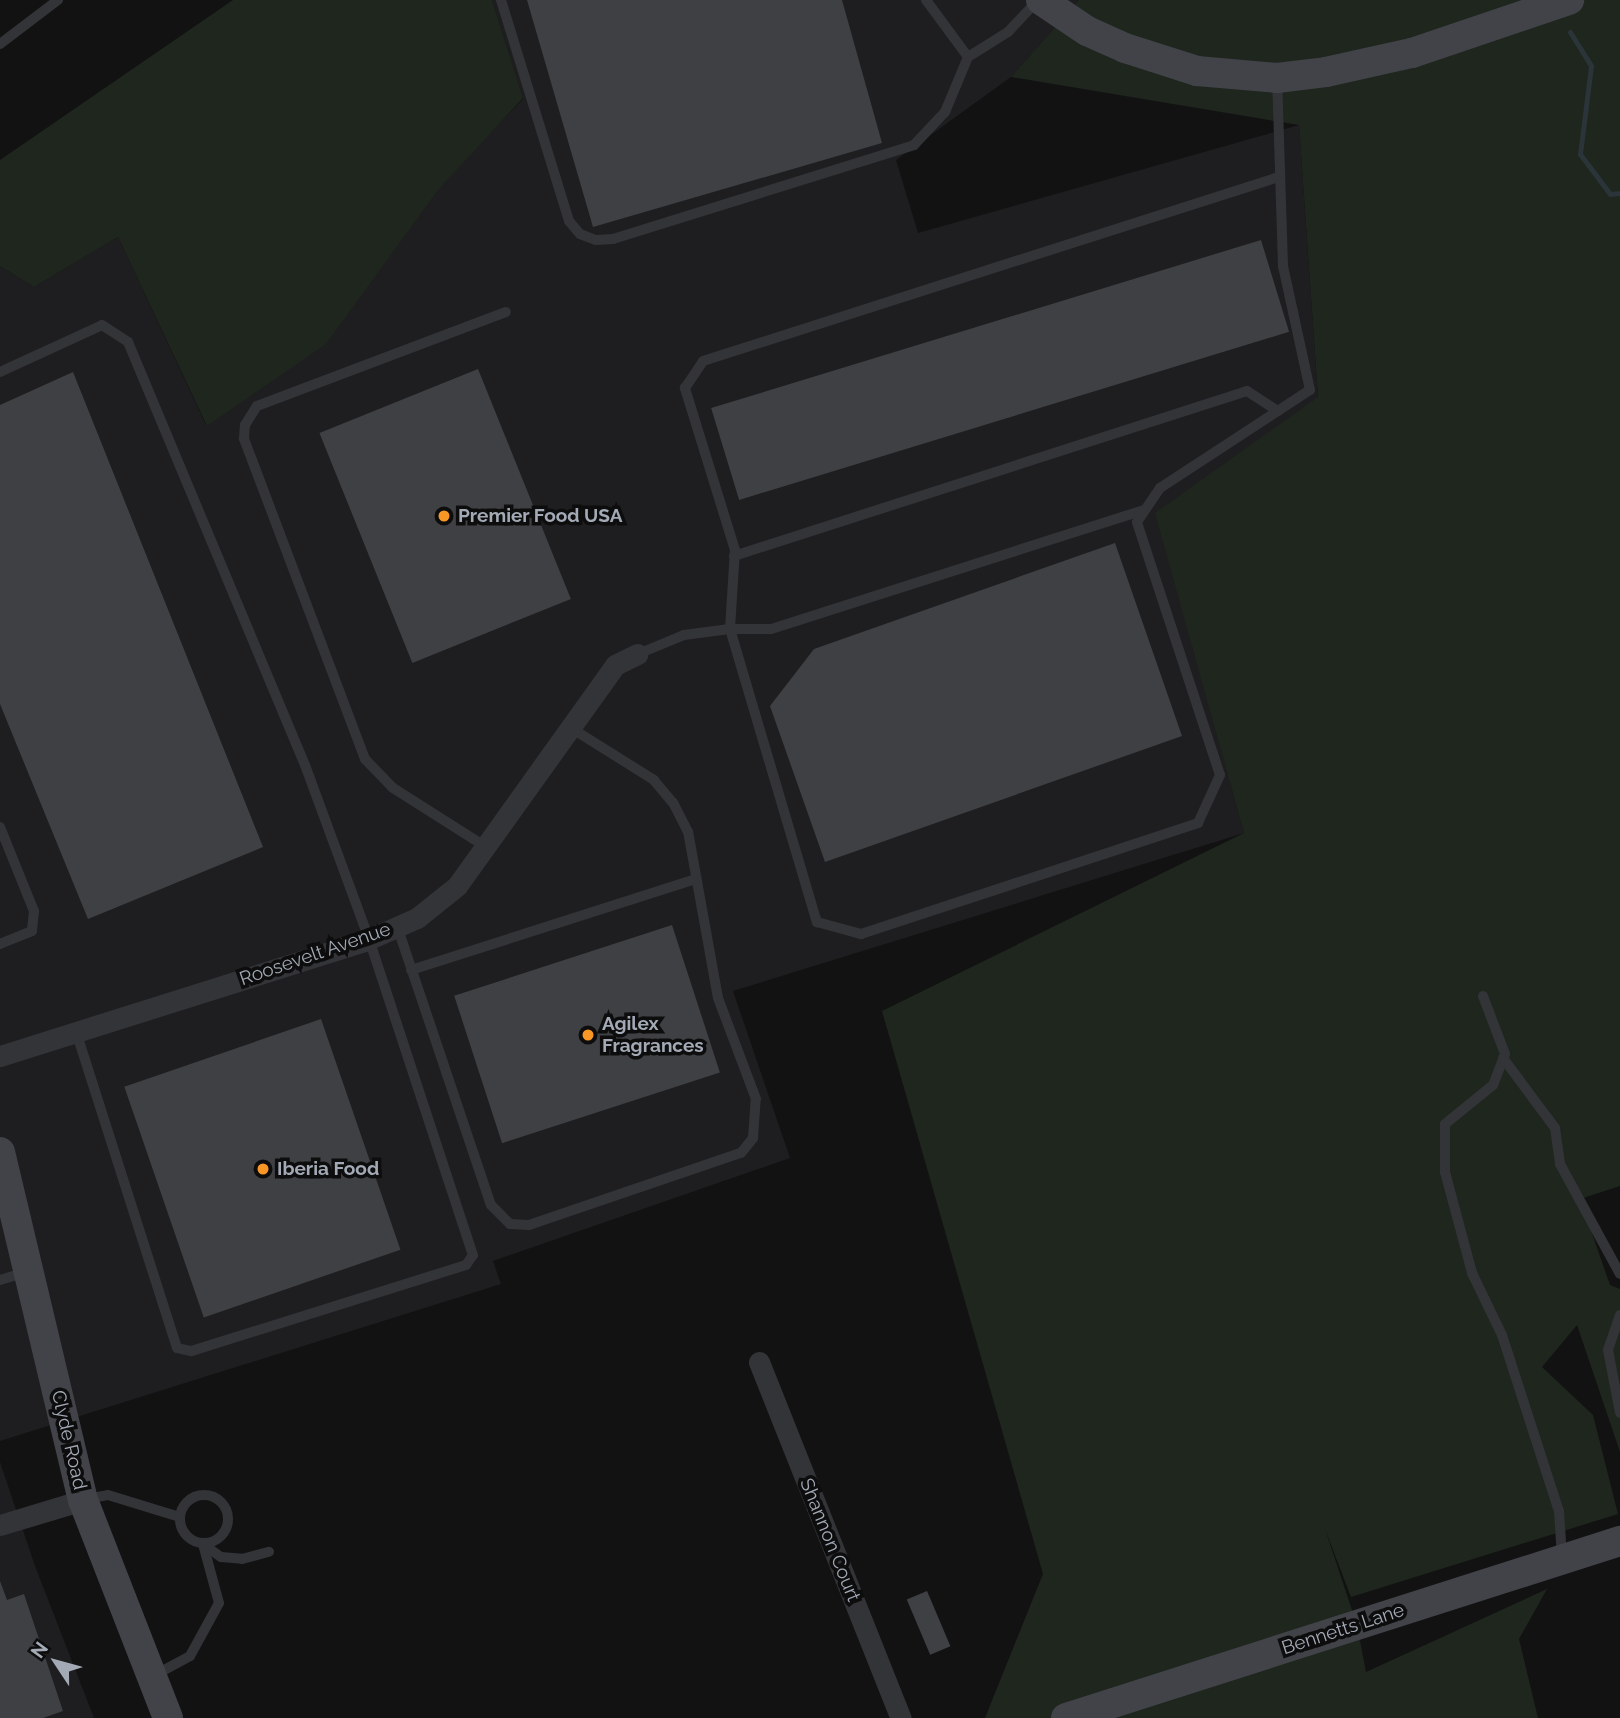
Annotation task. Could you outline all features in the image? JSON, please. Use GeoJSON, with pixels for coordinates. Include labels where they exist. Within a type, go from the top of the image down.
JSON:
{"type":"FeatureCollection","features":[{"type":"Feature","properties":{"kind":"street"},"geometry":{"type":"LineString","coordinates":[[1039,0],[1087,31],[1137,52],[1197,71],[1277,78],[1326,72],[1412,53],[1569,0]]}},
{"type":"Feature","properties":{"kind":"street","name":"Roosevelt Avenue"},"geometry":{"type":"LineString","coordinates":[[0,1056],[369,939],[417,918],[457,886],[615,665],[638,654]]}},
{"type":"Feature","properties":{"kind":"street","name":"Clyde Road"},"geometry":{"type":"LineString","coordinates":[[0,1152],[6,1205],[29,1271],[83,1500],[168,1718]]}},
{"type":"Feature","properties":{"kind":"street","name":"Shannon Court"},"geometry":{"type":"LineString","coordinates":[[759,1362],[901,1718]]}},
{"type":"Feature","properties":{"kind":"street"},"geometry":{"type":"LineString","coordinates":[[0,1525],[83,1500]]}},
{"type":"Feature","properties":{"kind":"street","name":"Bennetts Lane"},"geometry":{"type":"LineString","coordinates":[[1066,1718],[1620,1541]]}},
{"type":"Feature","properties":{"kind":"lane"},"geometry":{"type":"LineString","coordinates":[[0,44],[58,0]]}},
{"type":"Feature","properties":{"kind":"lane"},"geometry":{"type":"LineString","coordinates":[[501,0],[569,221],[580,234],[596,240],[613,239],[914,145],[945,112],[968,57],[1007,32],[1039,0]]}},
{"type":"Feature","properties":{"kind":"lane"},"geometry":{"type":"LineString","coordinates":[[926,0],[968,57]]}},
{"type":"Feature","properties":{"kind":"lane"},"geometry":{"type":"LineString","coordinates":[[1277,78],[1283,266],[1310,390],[1160,488],[1137,522],[1220,775],[1198,823],[861,934],[817,922],[730,629],[734,556],[685,388],[703,361],[1279,177]]}},
{"type":"Feature","properties":{"kind":"lane"},"geometry":{"type":"LineString","coordinates":[[486,847],[386,783],[365,759],[244,438],[245,425],[257,406],[506,312]]}},
{"type":"Feature","properties":{"kind":"lane"},"geometry":{"type":"LineString","coordinates":[[0,372],[102,325],[128,342],[305,765],[369,939],[473,1255],[466,1265],[191,1351],[177,1348],[76,1031]]}},
{"type":"Feature","properties":{"kind":"lane"},"geometry":{"type":"LineString","coordinates":[[734,556],[1247,391],[1278,411]]}},
{"type":"Feature","properties":{"kind":"lane"},"geometry":{"type":"LineString","coordinates":[[638,654],[684,635],[730,629],[769,629],[1144,510]]}},
{"type":"Feature","properties":{"kind":"lane"},"geometry":{"type":"LineString","coordinates":[[397,926],[491,1205],[510,1224],[529,1225],[741,1153],[753,1138],[756,1099],[718,998],[688,832],[673,803],[654,780],[571,728]]}},
{"type":"Feature","properties":{"kind":"lane"},"geometry":{"type":"LineString","coordinates":[[0,827],[34,911],[32,931],[0,944]]}},
{"type":"Feature","properties":{"kind":"lane"},"geometry":{"type":"LineString","coordinates":[[411,970],[696,879]]}},
{"type":"Feature","properties":{"kind":"lane"},"geometry":{"type":"LineString","coordinates":[[1483,996],[1503,1058],[1555,1128],[1560,1164],[1620,1274]]}},
{"type":"Feature","properties":{"kind":"lane"},"geometry":{"type":"LineString","coordinates":[[1503,1058],[1493,1085],[1445,1124],[1445,1172],[1472,1273],[1502,1335],[1559,1511],[1562,1559]]}},
{"type":"Feature","properties":{"kind":"lane"},"geometry":{"type":"LineString","coordinates":[[0,1280],[29,1271]]}},
{"type":"Feature","properties":{"kind":"lane"},"geometry":{"type":"LineString","coordinates":[[1620,1315],[1608,1350],[1620,1413]]}},
{"type":"Feature","properties":{"kind":"lane"},"geometry":{"type":"LineString","coordinates":[[83,1500],[108,1495],[180,1517]]}},
{"type":"Feature","properties":{"kind":"lane"},"geometry":{"type":"LineString","coordinates":[[203,1544],[224,1534],[229,1519],[223,1504],[202,1495],[187,1502],[180,1517],[189,1538],[221,1557],[242,1559],[269,1552]]}},
{"type":"Feature","properties":{"kind":"lane"},"geometry":{"type":"LineString","coordinates":[[152,1676],[175,1668],[190,1657],[219,1603],[203,1544]]}},
{"type":"Feature","properties":{"kind":"shaded area"},"geometry":{"type":"Polygon","coordinates":[[[233,0],[492,0],[523,98],[438,190],[326,344],[207,426],[118,237],[34,287],[0,266],[0,160],[233,0]]]}},
{"type":"Feature","properties":{"kind":"shaded area"},"geometry":{"type":"Polygon","coordinates":[[[492,0],[1079,0],[1011,77],[896,160],[918,233],[1299,125],[1318,398],[1156,513],[1244,833],[733,991],[790,1158],[493,1261],[501,1284],[0,1441],[0,266],[34,287],[118,237],[206,425],[523,99],[492,0]]]}},
{"type":"Feature","properties":{"kind":"shaded area"},"geometry":{"type":"Polygon","coordinates":[[[1079,0],[1620,0],[1620,1186],[1580,1199],[1610,1285],[1620,1289],[1620,1452],[1577,1325],[1542,1367],[1593,1415],[1618,1514],[1351,1597],[1325,1529],[1357,1625],[1366,1672],[1547,1589],[1519,1639],[1538,1718],[985,1718],[1043,1574],[882,1011],[1244,833],[1155,513],[1318,397],[1299,125],[1011,77],[1079,0]]]}},
{"type":"Feature","properties":{"kind":"shaded area"},"geometry":{"type":"Polygon","coordinates":[[[0,1462],[35,1566],[94,1718],[0,1718],[0,1462]]]}},
{"type":"Feature","properties":{"kind":"building"},"geometry":{"type":"Polygon","coordinates":[[[527,0],[842,0],[882,143],[593,227],[527,0]]]}},
{"type":"Feature","properties":{"kind":"building"},"geometry":{"type":"Polygon","coordinates":[[[1261,240],[1289,332],[739,500],[711,408],[1261,240]]]}},
{"type":"Feature","properties":{"kind":"building","name":"Premier Food USA"},"geometry":{"type":"Polygon","coordinates":[[[478,369],[571,599],[412,663],[319,433],[478,369]]]}},
{"type":"Feature","properties":{"kind":"building"},"geometry":{"type":"Polygon","coordinates":[[[73,372],[263,847],[88,919],[0,704],[0,405],[73,372]]]}},
{"type":"Feature","properties":{"kind":"building"},"geometry":{"type":"Polygon","coordinates":[[[1115,543],[1182,736],[825,862],[770,706],[814,649],[1115,543]]]}},
{"type":"Feature","properties":{"kind":"building","name":"Agilex Fragrances"},"geometry":{"type":"Polygon","coordinates":[[[672,925],[720,1072],[502,1143],[454,996],[672,925]]]}},
{"type":"Feature","properties":{"kind":"building","name":"Iberia Food"},"geometry":{"type":"Polygon","coordinates":[[[321,1019],[400,1250],[204,1317],[124,1087],[321,1019]]]}},
{"type":"Feature","properties":{"kind":"building"},"geometry":{"type":"Polygon","coordinates":[[[0,1581],[7,1600],[24,1594],[63,1711],[43,1718],[0,1718],[0,1581]]]}},
{"type":"Feature","properties":{"kind":"building"},"geometry":{"type":"Polygon","coordinates":[[[927,1591],[950,1646],[930,1655],[907,1600],[927,1591]]]}},
{"type":"Feature","properties":{"kind":"waterway"},"geometry":{"type":"LineString","coordinates":[[1570,32],[1591,66],[1580,154],[1610,194],[1620,193]]}},
{"type":"Feature","properties":{"kind":"place","name":"Premier Food USA"},"geometry":{"type":"Point","coordinates":[444,516]}},
{"type":"Feature","properties":{"kind":"place","name":"Agilex Fragrances"},"geometry":{"type":"Point","coordinates":[588,1035]}},
{"type":"Feature","properties":{"kind":"place","name":"Iberia Food"},"geometry":{"type":"Point","coordinates":[263,1169]}}]}
